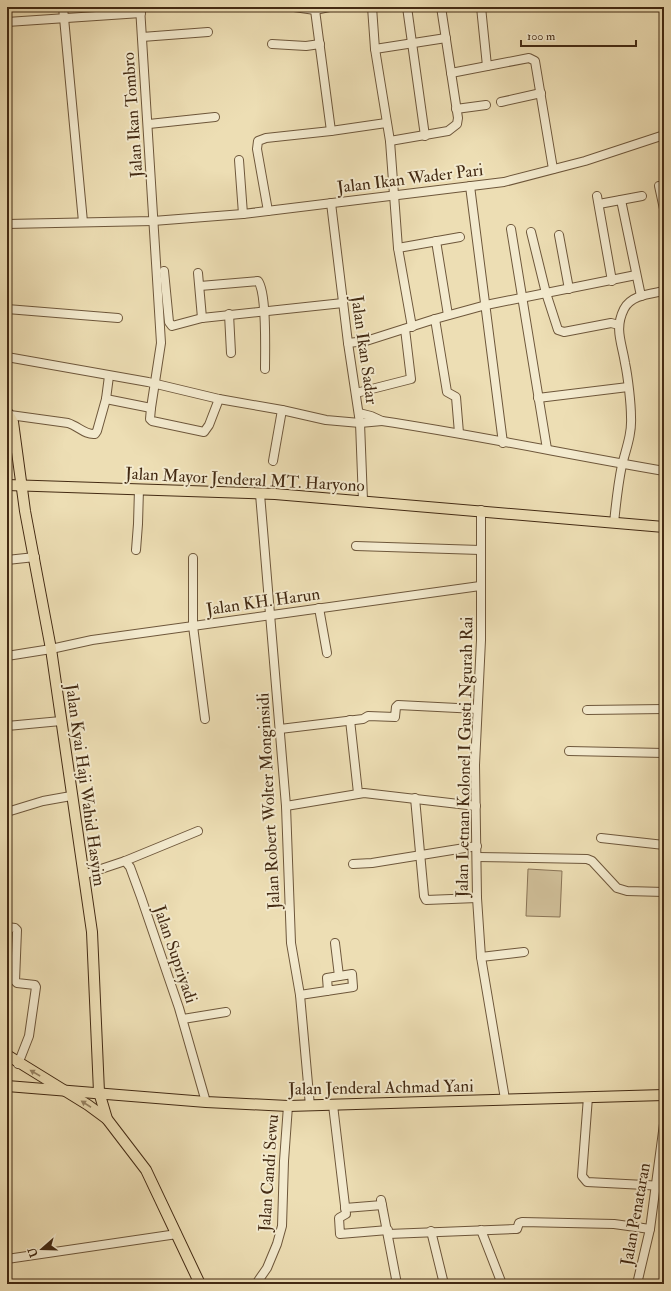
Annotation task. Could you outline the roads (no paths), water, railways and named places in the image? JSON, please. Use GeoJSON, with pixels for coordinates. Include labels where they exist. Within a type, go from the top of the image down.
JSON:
{"type":"FeatureCollection","features":[{"type":"Feature","properties":{"kind":"main road","name":"Jalan Kyai Haji Wahid Hasyim"},"geometry":{"type":"LineString","coordinates":[[9,414],[17,451],[21,485],[51,649],[71,796],[92,932],[99,1092],[107,1119]]}},
{"type":"Feature","properties":{"kind":"main road","name":"Jalan Mayor Jenderal MT. Haryono"},"geometry":{"type":"LineString","coordinates":[[7,484],[260,494],[481,510],[664,527]]}},
{"type":"Feature","properties":{"kind":"main road"},"geometry":{"type":"LineString","coordinates":[[7,1055],[18,1064],[64,1090],[107,1119],[146,1170],[200,1284]]}},
{"type":"Feature","properties":{"kind":"main road","name":"Jalan Jenderal Achmad Yani"},"geometry":{"type":"LineString","coordinates":[[7,1086],[99,1092],[206,1102],[288,1106],[664,1095]]}},
{"type":"Feature","properties":{"kind":"street"},"geometry":{"type":"LineString","coordinates":[[63,7],[83,222]]}},
{"type":"Feature","properties":{"kind":"street"},"geometry":{"type":"LineString","coordinates":[[294,7],[322,8],[320,44],[331,132]]}},
{"type":"Feature","properties":{"kind":"street"},"geometry":{"type":"LineString","coordinates":[[356,393],[411,379],[412,375],[409,328],[398,248],[390,141],[375,49],[372,7]]}},
{"type":"Feature","properties":{"kind":"street"},"geometry":{"type":"LineString","coordinates":[[407,7],[425,136]]}},
{"type":"Feature","properties":{"kind":"street"},"geometry":{"type":"LineString","coordinates":[[390,141],[425,136],[451,130],[457,124],[441,7]]}},
{"type":"Feature","properties":{"kind":"street"},"geometry":{"type":"LineString","coordinates":[[481,7],[487,66]]}},
{"type":"Feature","properties":{"kind":"street"},"geometry":{"type":"LineString","coordinates":[[7,22],[65,19],[141,10]]}},
{"type":"Feature","properties":{"kind":"street","name":"Jalan Ikan Tombro"},"geometry":{"type":"LineString","coordinates":[[141,10],[149,124],[160,350],[151,408]]}},
{"type":"Feature","properties":{"kind":"street"},"geometry":{"type":"LineString","coordinates":[[142,37],[208,32]]}},
{"type":"Feature","properties":{"kind":"street"},"geometry":{"type":"LineString","coordinates":[[375,49],[446,38]]}},
{"type":"Feature","properties":{"kind":"street"},"geometry":{"type":"LineString","coordinates":[[272,44],[306,46],[320,44]]}},
{"type":"Feature","properties":{"kind":"street"},"geometry":{"type":"LineString","coordinates":[[451,73],[529,58],[533,59],[537,64],[553,169]]}},
{"type":"Feature","properties":{"kind":"street"},"geometry":{"type":"LineString","coordinates":[[501,102],[541,93]]}},
{"type":"Feature","properties":{"kind":"street"},"geometry":{"type":"LineString","coordinates":[[456,109],[486,105]]}},
{"type":"Feature","properties":{"kind":"street"},"geometry":{"type":"LineString","coordinates":[[149,124],[214,117]]}},
{"type":"Feature","properties":{"kind":"street"},"geometry":{"type":"LineString","coordinates":[[268,212],[257,149],[258,141],[266,138],[331,132],[386,122]]}},
{"type":"Feature","properties":{"kind":"street","name":"Jalan Ikan Wader Pari"},"geometry":{"type":"LineString","coordinates":[[7,224],[153,221],[268,212],[504,182],[585,161],[664,135]]}},
{"type":"Feature","properties":{"kind":"street"},"geometry":{"type":"LineString","coordinates":[[239,160],[243,214]]}},
{"type":"Feature","properties":{"kind":"street"},"geometry":{"type":"LineString","coordinates":[[470,186],[503,443]]}},
{"type":"Feature","properties":{"kind":"street"},"geometry":{"type":"LineString","coordinates":[[659,186],[664,209]]}},
{"type":"Feature","properties":{"kind":"street"},"geometry":{"type":"LineString","coordinates":[[597,196],[612,281]]}},
{"type":"Feature","properties":{"kind":"street"},"geometry":{"type":"LineString","coordinates":[[599,204],[642,196]]}},
{"type":"Feature","properties":{"kind":"street"},"geometry":{"type":"LineString","coordinates":[[621,200],[641,296]]}},
{"type":"Feature","properties":{"kind":"street","name":"Jalan Ikan Sadar"},"geometry":{"type":"LineString","coordinates":[[331,203],[348,343],[360,423],[363,501]]}},
{"type":"Feature","properties":{"kind":"street"},"geometry":{"type":"LineString","coordinates":[[510,229],[547,449]]}},
{"type":"Feature","properties":{"kind":"street"},"geometry":{"type":"LineString","coordinates":[[531,232],[546,293],[558,330],[560,332],[611,323],[619,325]]}},
{"type":"Feature","properties":{"kind":"street"},"geometry":{"type":"LineString","coordinates":[[559,235],[569,289]]}},
{"type":"Feature","properties":{"kind":"street"},"geometry":{"type":"LineString","coordinates":[[398,248],[460,237]]}},
{"type":"Feature","properties":{"kind":"street"},"geometry":{"type":"LineString","coordinates":[[436,241],[448,315]]}},
{"type":"Feature","properties":{"kind":"street"},"geometry":{"type":"LineString","coordinates":[[164,271],[170,324],[172,326],[202,318],[229,314],[344,303]]}},
{"type":"Feature","properties":{"kind":"street"},"geometry":{"type":"LineString","coordinates":[[198,273],[202,318]]}},
{"type":"Feature","properties":{"kind":"street"},"geometry":{"type":"LineString","coordinates":[[348,343],[366,341],[448,315],[486,305],[636,275]]}},
{"type":"Feature","properties":{"kind":"street"},"geometry":{"type":"LineString","coordinates":[[200,286],[258,281],[262,287],[264,311],[265,369]]}},
{"type":"Feature","properties":{"kind":"street"},"geometry":{"type":"LineString","coordinates":[[614,523],[623,464],[630,441],[632,417],[625,362],[619,342],[619,325],[625,308],[631,301],[641,296],[664,291]]}},
{"type":"Feature","properties":{"kind":"street"},"geometry":{"type":"LineString","coordinates":[[7,309],[118,318]]}},
{"type":"Feature","properties":{"kind":"street"},"geometry":{"type":"LineString","coordinates":[[229,314],[231,353]]}},
{"type":"Feature","properties":{"kind":"street"},"geometry":{"type":"LineString","coordinates":[[435,319],[447,392],[456,397],[459,433]]}},
{"type":"Feature","properties":{"kind":"street"},"geometry":{"type":"LineString","coordinates":[[7,357],[155,384],[219,399],[282,410],[326,420],[360,423],[382,421],[459,433],[503,443],[547,449],[664,471]]}},
{"type":"Feature","properties":{"kind":"street"},"geometry":{"type":"LineString","coordinates":[[9,414],[72,424],[93,435],[97,431],[106,399],[109,376]]}},
{"type":"Feature","properties":{"kind":"street"},"geometry":{"type":"LineString","coordinates":[[538,398],[628,387]]}},
{"type":"Feature","properties":{"kind":"street"},"geometry":{"type":"LineString","coordinates":[[106,399],[151,408],[150,419],[152,421],[204,432],[209,425],[219,399]]}},
{"type":"Feature","properties":{"kind":"street"},"geometry":{"type":"LineString","coordinates":[[273,461],[282,410]]}},
{"type":"Feature","properties":{"kind":"street"},"geometry":{"type":"LineString","coordinates":[[359,414],[371,416],[382,421]]}},
{"type":"Feature","properties":{"kind":"street"},"geometry":{"type":"LineString","coordinates":[[136,550],[139,489]]}},
{"type":"Feature","properties":{"kind":"street","name":"Jalan Robert Wolter Monginsidi"},"geometry":{"type":"LineString","coordinates":[[260,494],[286,806],[291,943],[300,995],[310,1106]]}},
{"type":"Feature","properties":{"kind":"street","name":"Jalan Letnan Kolonel I Gusti Ngurah Rai"},"geometry":{"type":"LineString","coordinates":[[481,510],[476,806],[477,898],[481,957],[505,1099]]}},
{"type":"Feature","properties":{"kind":"street"},"geometry":{"type":"LineString","coordinates":[[356,546],[480,550]]}},
{"type":"Feature","properties":{"kind":"street"},"geometry":{"type":"LineString","coordinates":[[7,560],[35,557]]}},
{"type":"Feature","properties":{"kind":"street"},"geometry":{"type":"LineString","coordinates":[[193,558],[192,626],[205,719]]}},
{"type":"Feature","properties":{"kind":"street","name":"Jalan KH. Harun"},"geometry":{"type":"LineString","coordinates":[[7,656],[51,649],[92,640],[480,586]]}},
{"type":"Feature","properties":{"kind":"street"},"geometry":{"type":"LineString","coordinates":[[319,608],[327,653]]}},
{"type":"Feature","properties":{"kind":"street"},"geometry":{"type":"LineString","coordinates":[[280,730],[363,719],[368,716],[395,716],[396,707],[398,705],[478,709]]}},
{"type":"Feature","properties":{"kind":"street"},"geometry":{"type":"LineString","coordinates":[[587,710],[664,709]]}},
{"type":"Feature","properties":{"kind":"street"},"geometry":{"type":"LineString","coordinates":[[350,720],[358,793]]}},
{"type":"Feature","properties":{"kind":"street"},"geometry":{"type":"LineString","coordinates":[[7,726],[61,721]]}},
{"type":"Feature","properties":{"kind":"street"},"geometry":{"type":"LineString","coordinates":[[570,751],[664,753]]}},
{"type":"Feature","properties":{"kind":"street"},"geometry":{"type":"LineString","coordinates":[[286,806],[358,793],[415,798],[476,806]]}},
{"type":"Feature","properties":{"kind":"street"},"geometry":{"type":"LineString","coordinates":[[7,812],[43,801],[71,796]]}},
{"type":"Feature","properties":{"kind":"street"},"geometry":{"type":"LineString","coordinates":[[415,798],[419,855],[424,896],[426,900],[477,898]]}},
{"type":"Feature","properties":{"kind":"street"},"geometry":{"type":"LineString","coordinates":[[83,875],[125,861],[198,831]]}},
{"type":"Feature","properties":{"kind":"street"},"geometry":{"type":"LineString","coordinates":[[602,838],[664,845]]}},
{"type":"Feature","properties":{"kind":"street"},"geometry":{"type":"LineString","coordinates":[[353,864],[373,863],[477,846]]}},
{"type":"Feature","properties":{"kind":"street"},"geometry":{"type":"LineString","coordinates":[[477,857],[592,860],[617,888],[627,891],[664,892]]}},
{"type":"Feature","properties":{"kind":"street","name":"Jalan Supriyadi"},"geometry":{"type":"LineString","coordinates":[[125,861],[130,867],[183,1019],[206,1102]]}},
{"type":"Feature","properties":{"kind":"street"},"geometry":{"type":"LineString","coordinates":[[7,927],[16,928],[17,930],[15,981],[17,983],[35,985],[36,987],[30,1036],[18,1064]]}},
{"type":"Feature","properties":{"kind":"street"},"geometry":{"type":"LineString","coordinates":[[335,942],[339,976]]}},
{"type":"Feature","properties":{"kind":"street"},"geometry":{"type":"LineString","coordinates":[[481,957],[524,952]]}},
{"type":"Feature","properties":{"kind":"street"},"geometry":{"type":"LineString","coordinates":[[300,995],[328,991],[353,987],[352,974],[331,976],[326,980],[328,991]]}},
{"type":"Feature","properties":{"kind":"street"},"geometry":{"type":"LineString","coordinates":[[183,1019],[226,1012]]}},
{"type":"Feature","properties":{"kind":"street"},"geometry":{"type":"LineString","coordinates":[[588,1097],[582,1176],[584,1180],[587,1182],[661,1186]]}},
{"type":"Feature","properties":{"kind":"street"},"geometry":{"type":"LineString","coordinates":[[332,1105],[345,1208],[345,1216],[339,1218],[341,1235],[388,1232],[514,1229],[517,1228],[519,1223],[522,1222],[601,1223],[650,1229]]}},
{"type":"Feature","properties":{"kind":"street","name":"Jalan Candi Sewu"},"geometry":{"type":"LineString","coordinates":[[256,1284],[267,1268],[277,1244],[282,1226],[288,1106]]}},
{"type":"Feature","properties":{"kind":"street","name":"Jalan Penataran"},"geometry":{"type":"LineString","coordinates":[[637,1284],[661,1186],[664,1124]]}},
{"type":"Feature","properties":{"kind":"street"},"geometry":{"type":"LineString","coordinates":[[345,1208],[382,1202],[397,1284]]}},
{"type":"Feature","properties":{"kind":"street"},"geometry":{"type":"LineString","coordinates":[[481,1230],[502,1284]]}},
{"type":"Feature","properties":{"kind":"street"},"geometry":{"type":"LineString","coordinates":[[431,1231],[444,1284]]}},
{"type":"Feature","properties":{"kind":"street"},"geometry":{"type":"LineString","coordinates":[[7,1259],[177,1234]]}}]}
